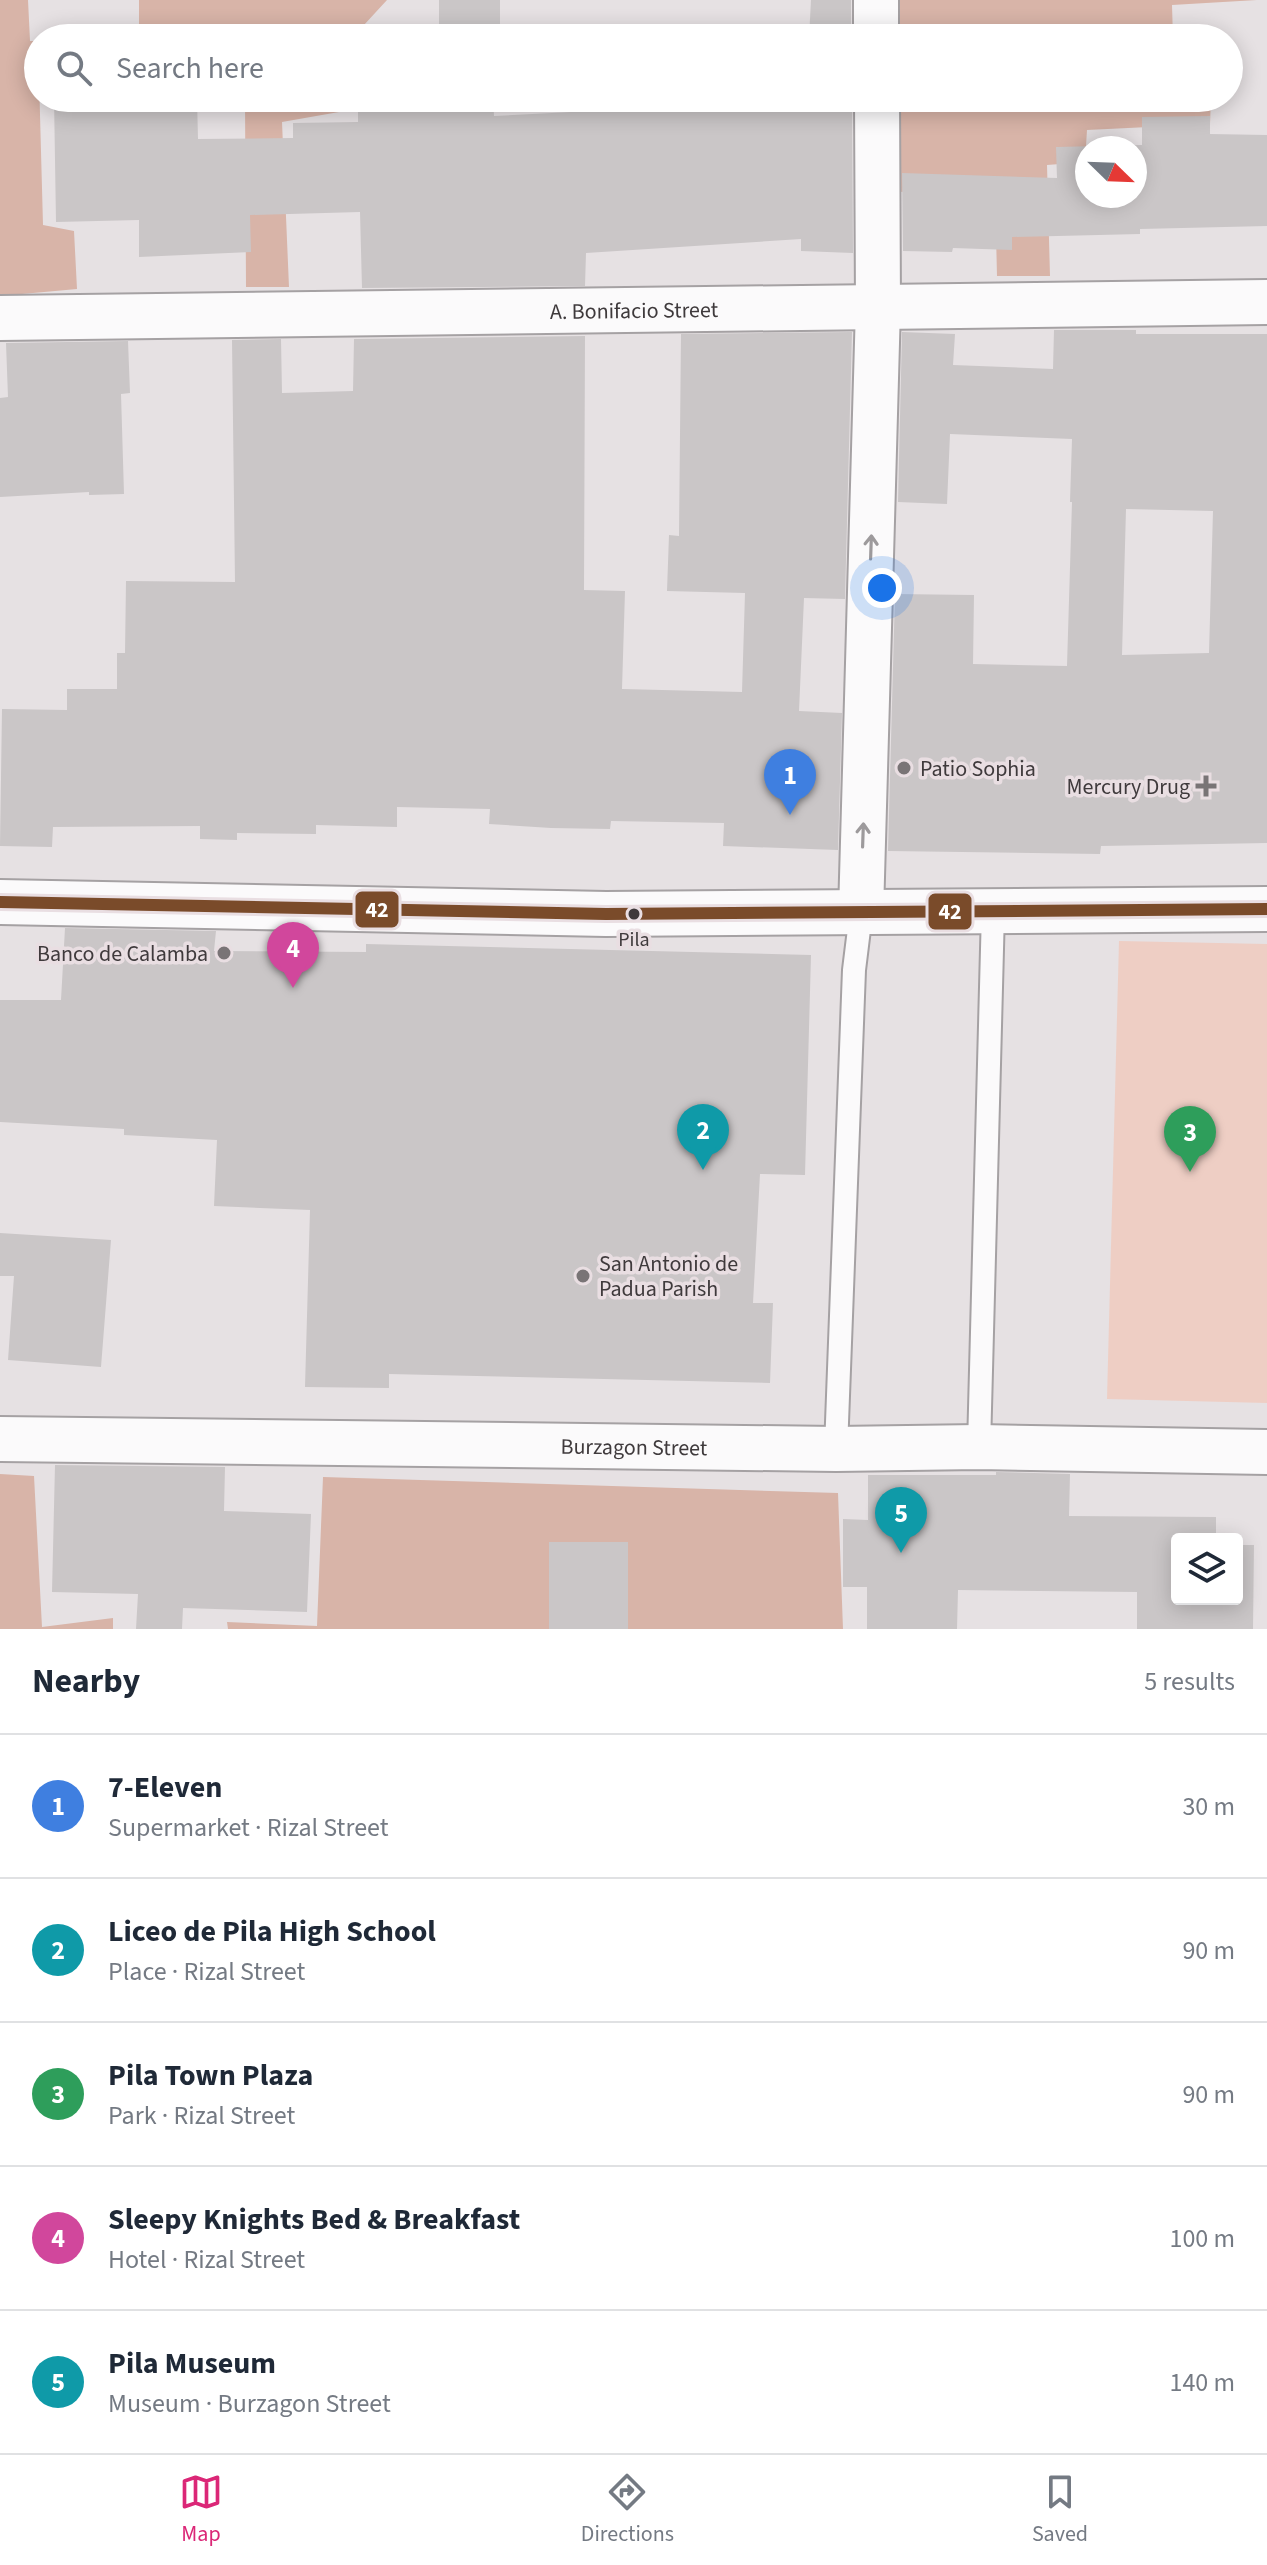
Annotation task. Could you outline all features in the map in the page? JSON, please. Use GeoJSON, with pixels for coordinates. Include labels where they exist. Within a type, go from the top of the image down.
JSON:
{"type":"FeatureCollection","features":[{"type":"Feature","properties":{"kind":"street"},"geometry":{"type":"LineString","coordinates":[[876,0],[876,24]]}},
{"type":"Feature","properties":{"kind":"street"},"geometry":{"type":"LineString","coordinates":[[861,913],[878,307],[877,112]]}},
{"type":"Feature","properties":{"kind":"street","name":"A. Bonifacio Street"},"geometry":{"type":"LineString","coordinates":[[0,318],[1267,302]]}},
{"type":"Feature","properties":{"kind":"street"},"geometry":{"type":"LineString","coordinates":[[0,902],[606,914],[1267,909]]}},
{"type":"Feature","properties":{"kind":"street","name":"Burzagon Street"},"geometry":{"type":"LineString","coordinates":[[0,1439],[1267,1452]]}},
{"type":"Feature","properties":{"kind":"lane"},"geometry":{"type":"LineString","coordinates":[[979,1447],[993,911]]}},
{"type":"Feature","properties":{"kind":"lane"},"geometry":{"type":"LineString","coordinates":[[836,1449],[854,970],[861,913]]}},
{"type":"Feature","properties":{"kind":"shaded area"},"geometry":{"type":"Polygon","coordinates":[[[0,0],[28,0],[29,24],[24,24],[24,112],[40,112],[43,225],[74,231],[77,289],[0,296],[0,0]]]}},
{"type":"Feature","properties":{"kind":"shaded area"},"geometry":{"type":"Polygon","coordinates":[[[139,0],[387,0],[365,24],[139,24],[139,0]]]}},
{"type":"Feature","properties":{"kind":"shaded area"},"geometry":{"type":"Polygon","coordinates":[[[889,0],[1257,0],[1172,5],[1173,24],[888,24],[889,0]]]}},
{"type":"Feature","properties":{"kind":"shaded area"},"geometry":{"type":"Polygon","coordinates":[[[245,112],[339,112],[282,122],[289,287],[246,287],[245,112]]]}},
{"type":"Feature","properties":{"kind":"shaded area"},"geometry":{"type":"Polygon","coordinates":[[[888,112],[1210,112],[1210,124],[1087,130],[1087,136],[1075,136],[1075,163],[1047,165],[1050,276],[997,276],[995,191],[887,192],[888,112]]]}},
{"type":"Feature","properties":{"kind":"shaded area"},"geometry":{"type":"Polygon","coordinates":[[[1119,941],[1267,944],[1267,1403],[1107,1399],[1119,941]]]}},
{"type":"Feature","properties":{"kind":"shaded area"},"geometry":{"type":"Polygon","coordinates":[[[0,1474],[34,1476],[42,1627],[113,1618],[113,1629],[0,1629],[0,1474]]]}},
{"type":"Feature","properties":{"kind":"shaded area"},"geometry":{"type":"Polygon","coordinates":[[[323,1477],[838,1493],[843,1629],[228,1629],[227,1622],[317,1626],[323,1477]]]}},
{"type":"Feature","properties":{"kind":"building"},"geometry":{"type":"Polygon","coordinates":[[[439,0],[500,0],[500,24],[439,24],[439,0]]]}},
{"type":"Feature","properties":{"kind":"building"},"geometry":{"type":"Polygon","coordinates":[[[811,0],[851,0],[851,24],[810,24],[811,0]]]}},
{"type":"Feature","properties":{"kind":"building"},"geometry":{"type":"Polygon","coordinates":[[[54,112],[197,112],[198,139],[293,138],[293,123],[358,122],[358,112],[494,112],[494,116],[571,112],[852,112],[853,253],[801,251],[801,239],[586,253],[585,286],[362,288],[360,212],[250,215],[251,252],[139,257],[139,220],[56,222],[54,112]]]}},
{"type":"Feature","properties":{"kind":"building"},"geometry":{"type":"Polygon","coordinates":[[[1210,116],[1210,134],[1267,135],[1267,226],[1140,229],[1140,234],[1012,237],[1012,250],[953,248],[952,252],[903,251],[902,173],[1057,178],[1056,147],[1075,147],[1075,208],[1147,208],[1147,136],[1142,136],[1142,117],[1210,116]]]}},
{"type":"Feature","properties":{"kind":"building"},"geometry":{"type":"Polygon","coordinates":[[[1054,330],[1136,330],[1136,334],[1267,334],[1267,843],[1101,846],[1100,854],[888,851],[895,594],[974,595],[973,664],[1067,666],[1072,502],[1072,439],[950,434],[947,504],[898,502],[902,332],[955,334],[953,365],[1053,369],[1054,330]],[[1126,509],[1122,655],[1209,653],[1213,511],[1126,509]]]}},
{"type":"Feature","properties":{"kind":"building"},"geometry":{"type":"Polygon","coordinates":[[[852,332],[845,599],[804,598],[799,711],[842,713],[838,850],[723,846],[724,823],[611,821],[610,829],[551,828],[489,824],[490,809],[397,807],[397,827],[316,825],[316,834],[237,833],[237,840],[200,839],[200,826],[53,827],[52,847],[0,846],[2,709],[67,710],[67,689],[117,689],[117,653],[125,653],[126,581],[235,582],[232,340],[281,339],[282,393],[353,391],[354,339],[585,336],[584,590],[625,591],[622,689],[742,692],[745,593],[667,591],[669,535],[679,536],[681,334],[852,332]]]}},
{"type":"Feature","properties":{"kind":"building"},"geometry":{"type":"Polygon","coordinates":[[[128,341],[130,393],[121,394],[124,494],[89,495],[89,492],[0,497],[0,398],[8,397],[6,343],[128,341]]]}},
{"type":"Feature","properties":{"kind":"building"},"geometry":{"type":"Polygon","coordinates":[[[65,928],[216,931],[214,951],[366,952],[366,944],[811,955],[805,1175],[760,1174],[753,1303],[773,1303],[770,1383],[389,1374],[389,1388],[305,1387],[310,1210],[214,1206],[217,1140],[124,1135],[124,1129],[0,1122],[0,1000],[61,1000],[65,928]]]}},
{"type":"Feature","properties":{"kind":"building"},"geometry":{"type":"Polygon","coordinates":[[[0,1233],[111,1240],[101,1367],[8,1360],[14,1276],[0,1276],[0,1233]]]}},
{"type":"Feature","properties":{"kind":"building"},"geometry":{"type":"Polygon","coordinates":[[[55,1465],[225,1467],[224,1511],[311,1514],[307,1612],[183,1608],[182,1629],[136,1629],[138,1594],[52,1592],[55,1465]]]}},
{"type":"Feature","properties":{"kind":"building"},"geometry":{"type":"Polygon","coordinates":[[[996,1472],[1070,1474],[1069,1516],[1216,1517],[1216,1533],[1171,1533],[1171,1605],[1243,1605],[1243,1545],[1254,1545],[1253,1629],[1137,1629],[1137,1592],[958,1590],[957,1629],[867,1629],[867,1587],[843,1587],[843,1519],[868,1520],[868,1475],[996,1475],[996,1472]]]}},
{"type":"Feature","properties":{"kind":"building"},"geometry":{"type":"Polygon","coordinates":[[[549,1542],[628,1542],[628,1629],[549,1629],[549,1542]]]}},
{"type":"Feature","properties":{"kind":"transit line","name":"42"},"geometry":{"type":"LineString","coordinates":[[0,902],[606,914],[1267,909]]}},
{"type":"Feature","properties":{"kind":"place","name":"Patio Sophia"},"geometry":{"type":"Point","coordinates":[904,768]}},
{"type":"Feature","properties":{"kind":"place","name":"Mercury Drug"},"geometry":{"type":"Point","coordinates":[1206,786]}},
{"type":"Feature","properties":{"kind":"place","name":"7-Eleven"},"geometry":{"type":"Point","coordinates":[790,815]}},
{"type":"Feature","properties":{"kind":"place","name":"Pila"},"geometry":{"type":"Point","coordinates":[634,914]}},
{"type":"Feature","properties":{"kind":"place","name":"Banco de Calamba"},"geometry":{"type":"Point","coordinates":[224,953]}},
{"type":"Feature","properties":{"kind":"place","name":"Sleepy Knights Bed & Breakfast"},"geometry":{"type":"Point","coordinates":[293,988]}},
{"type":"Feature","properties":{"kind":"place","name":"Liceo de Pila High School"},"geometry":{"type":"Point","coordinates":[703,1170]}},
{"type":"Feature","properties":{"kind":"place","name":"Pila Town Plaza"},"geometry":{"type":"Point","coordinates":[1190,1172]}},
{"type":"Feature","properties":{"kind":"place","name":"San Antonio de Padua Parish"},"geometry":{"type":"Point","coordinates":[583,1276]}},
{"type":"Feature","properties":{"kind":"place","name":"Pila Museum"},"geometry":{"type":"Point","coordinates":[901,1553]}}]}
